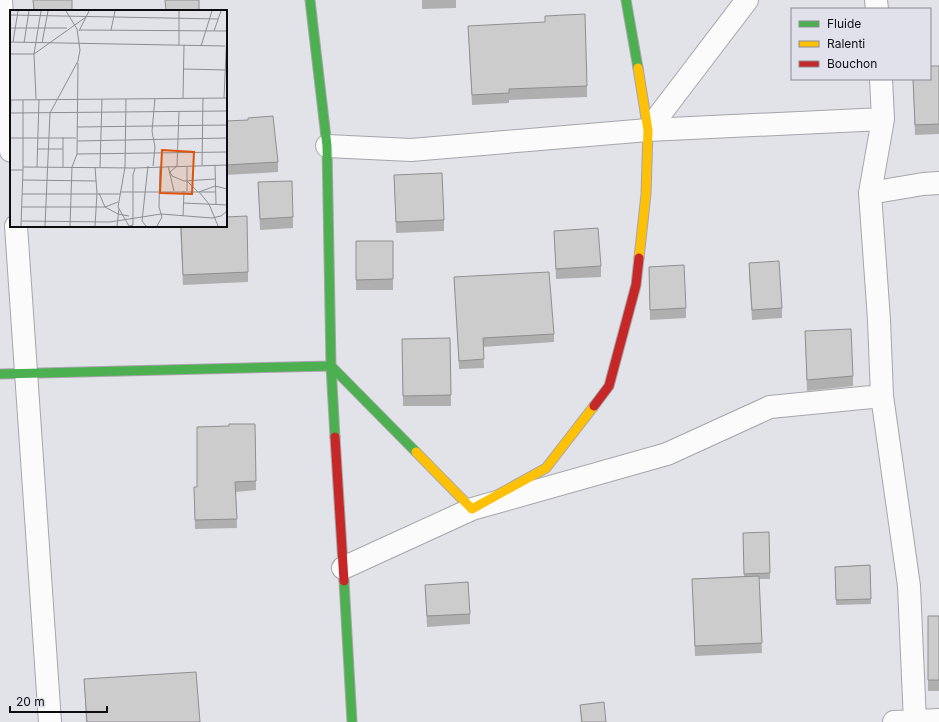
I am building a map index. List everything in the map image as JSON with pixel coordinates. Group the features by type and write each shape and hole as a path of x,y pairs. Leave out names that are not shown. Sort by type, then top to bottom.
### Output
{"street":[{"path":"1,0 10,136"},
{"path":"310,0 327,146 332,366 352,722"},
{"path":"343,568 472,509 546,468 609,386 636,285 646,194 648,130 626,0"},
{"path":"648,130 747,0"},
{"path":"881,80 883,118 870,193 879,320 882,396 909,586 915,721"},
{"path":"327,146 411,150 648,130 883,118"},
{"path":"870,193 923,184 939,183"},
{"path":"16,227 50,722"},
{"path":"0,374 332,366 472,509"},
{"path":"472,509 667,454 770,407 882,396"},
{"path":"894,722 939,720"}],"building":[{"path":"33,0 72,0 72,10 34,10"},
{"path":"165,0 199,0 199,10 166,10"},
{"path":"585,14 587,86 509,89 509,93 472,95 468,26 545,22 545,16"},
{"path":"931,66 939,66 939,124 915,125 913,80 931,80"},
{"path":"273,116 278,162 227,165 227,121 248,120 248,118"},
{"path":"442,173 444,220 396,222 394,175"},
{"path":"292,181 293,217 260,219 258,182"},
{"path":"247,216 248,272 183,275 181,227 227,227 227,217"},
{"path":"598,228 601,266 556,269 554,231"},
{"path":"356,241 393,241 393,279 356,280"},
{"path":"779,261 782,308 752,310 749,263"},
{"path":"684,265 686,308 650,310 649,267"},
{"path":"549,272 554,334 483,338 484,359 459,361 454,277"},
{"path":"851,329 853,376 807,380 805,331"},
{"path":"450,338 451,395 403,396 402,339"},
{"path":"229,424 255,424 256,481 235,482 237,519 195,520 194,487 197,487 197,427 229,426"},
{"path":"769,532 770,573 744,574 743,533"},
{"path":"870,565 871,599 836,600 835,567"},
{"path":"759,576 762,643 695,646 692,579"},
{"path":"468,582 470,614 427,616 425,585"},
{"path":"928,616 939,616 939,680 928,680"},
{"path":"196,672 200,722 87,722 84,679"},
{"path":"604,702 606,722 582,722 580,705"}],"traffic: fast":[{"path":"310,0 327,146 331,366 335,437"},
{"path":"626,0 638,68"},
{"path":"0,374 331,366 416,452"},
{"path":"344,581 352,722"}],"traffic: slow":[{"path":"638,68 648,130 646,194 639,258"},
{"path":"416,452 472,509 546,468 594,406"}],"traffic: jam":[{"path":"594,406 609,386 636,285 639,258"},
{"path":"335,437 344,581"}]}
